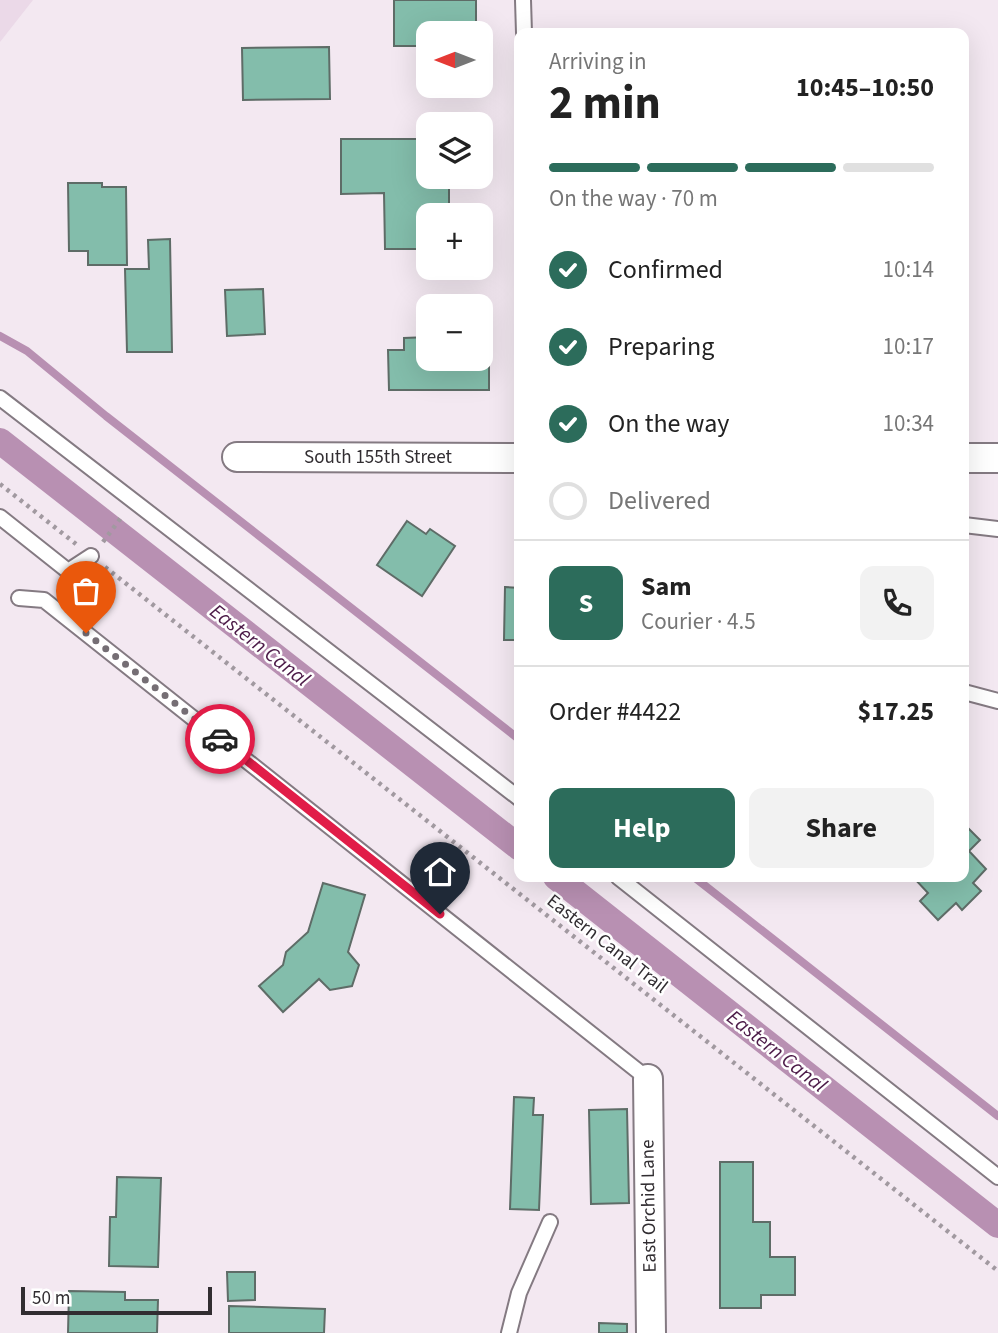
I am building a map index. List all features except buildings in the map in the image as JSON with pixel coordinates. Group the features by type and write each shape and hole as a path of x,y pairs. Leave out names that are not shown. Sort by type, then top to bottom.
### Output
{"street":[{"name":"South 155th Street","path":"237,457 514,457"},
{"path":"969,458 998,458"},
{"name":"East Orchid Lane","path":"648,1079 651,1333"}],"lane":[{"path":"523,0 524,28"},
{"path":"0,398 514,794"},
{"path":"0,517 68,571 92,556"},
{"path":"969,526 998,529"},
{"path":"19,598 44,600 648,1079"},
{"path":"969,693 998,701"},
{"path":"624,882 998,1177"},
{"path":"509,1333 519,1293 550,1222"}],"path":[{"name":"Eastern Canal Trail","path":"0,484 998,1271"},
{"path":"92,556 134,501"}],"shaded area":[{"path":"0,0 33,0 0,42"}],"waterway":[{"path":"0,336 27,351 514,735"},
{"name":"Eastern Canal","path":"0,441 514,843"},
{"name":"Eastern Canal","path":"562,882 998,1225"},
{"path":"700,882 998,1116"}],"way so far":[{"path":"86,633 220,739"}],"route":[{"path":"220,739 440,914"}]}
